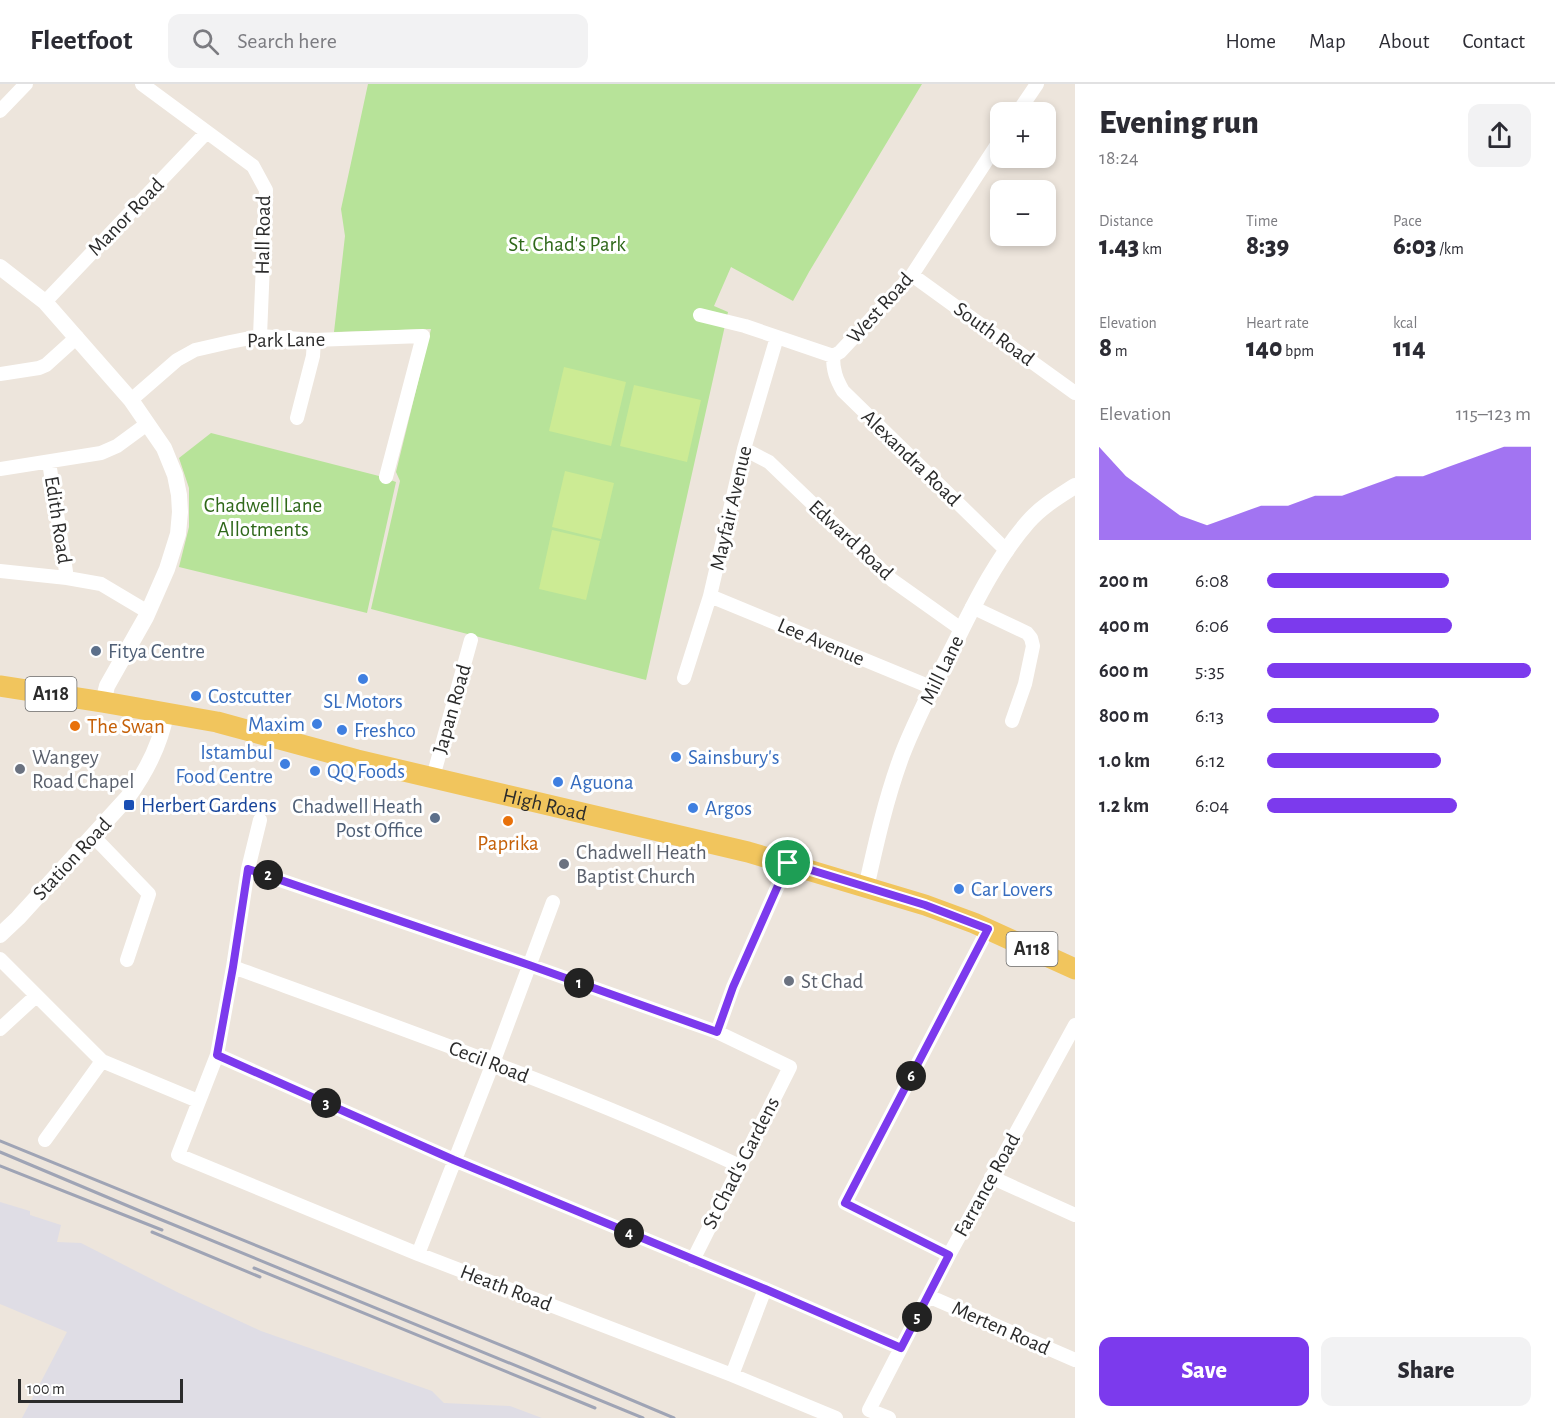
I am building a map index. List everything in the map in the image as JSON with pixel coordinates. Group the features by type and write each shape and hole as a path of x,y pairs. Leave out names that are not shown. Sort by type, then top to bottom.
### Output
{"main road":[{"name":"High Road","path":"0,686 227,725 357,760 748,852 925,905 988,929 1075,969"}],"street":[{"path":"0,111 26,84"},
{"name":"Hall Road","path":"142,84 253,166 266,190 260,336"},
{"path":"1025,102 1037,84"},
{"name":"Manor Road","path":"45,302 206,133"},
{"name":"West Road","path":"700,315 746,326 833,356 840,352 912,275 990,155"},
{"path":"0,267 45,302 77,337 130,400 164,448 175,475 180,512 178,534 167,569 148,612 107,686 103,702"},
{"name":"South Road","path":"912,275 1075,393"},
{"name":"Park Lane","path":"130,400 177,360 195,350 260,336 314,340 423,336 386,477"},
{"path":"0,374 46,365 77,337"},
{"name":"Mayfair Avenue","path":"684,678 710,596 744,449 777,337"},
{"path":"297,418 313,356 314,340"},
{"name":"Alexandra Road","path":"833,356 836,380 843,391 1007,551"},
{"path":"0,469 101,453 117,446 147,424"},
{"name":"Edward Road","path":"744,449 769,462 892,580 961,629"},
{"name":"Edith Road","path":"49,462 68,578"},
{"name":"Mill Lane","path":"866,888 902,754 961,629 1021,531 1038,512 1075,486"},
{"path":"0,571 101,584 148,612"},
{"name":"Lee Avenue","path":"710,596 933,688"},
{"path":"972,608 1027,633 1031,638 1033,646 1025,684 1012,721"},
{"name":"Japan Road","path":"433,777 471,640"},
{"name":"Station Road","path":"3,928 18,918 123,803 139,782 161,736 166,713"},
{"path":"0,958 102,1061 198,1101 217,1055 248,869 260,820"},
{"path":"93,836 148,894 128,960"},
{"path":"248,869 717,1032 733,987 788,863"},
{"path":"418,1254 553,902"},
{"path":"949,1255 845,1203 988,929"},
{"name":"Cecil Road","path":"233,967 493,1063 690,1143 740,1166"},
{"path":"0,1029 36,996"},
{"name":"Farrance Road","path":"889,1418 869,1410 949,1255 1075,1025"},
{"name":"St Chad's Gardens","path":"693,1260 790,1067 717,1032"},
{"path":"217,1055 454,1160 901,1348"},
{"path":"45,1140 102,1061"},
{"name":"Heath Road","path":"198,1101 178,1155 418,1254 732,1375 836,1418"},
{"path":"991,1178 1075,1215"},
{"path":"732,1375 765,1289"},
{"name":"Merten Road","path":"928,1296 1075,1360"}],"shaded area":[{"path":"0,1202 30,1211 30,1215 61,1225 57,1242 81,1243 179,1293 261,1331 432,1391 444,1403 510,1406 542,1418 22,1418 67,1332 0,1304"}],"green space":[{"name":"St. Chad's Park","path":"368,84 922,84 793,301 731,267 714,306 728,312 646,680 371,609 400,481 396,472 431,329 334,332 345,236 341,209"},
{"path":"564,367 626,382 611,446 549,431"},
{"path":"634,385 701,400 687,462 620,446"},
{"name":"Chadwell Lane Allotments","path":"211,433 396,482 367,613 179,567 189,527 189,488 179,458"},
{"path":"565,471 614,483 601,539 552,527"},
{"path":"552,530 600,541 586,600 539,589"}],"railway":[{"path":"0,1141 674,1418"},
{"path":"0,1152 643,1418"},
{"path":"0,1166 162,1230"},
{"path":"152,1232 260,1277"},
{"path":"254,1268 595,1408"}],"place":[{"name":"Fitya Centre","path":"96,651"},
{"name":"SL Motors","path":"363,679"},
{"name":"Costcutter","path":"196,696"},
{"name":"Maxim","path":"317,724"},
{"name":"The Swan","path":"75,726"},
{"name":"Freshco","path":"342,730"},
{"name":"Sainsbury's","path":"676,757"},
{"name":"Istambul Food Centre","path":"285,764"},
{"name":"Wangey Road Chapel","path":"20,769"},
{"name":"QQ Foods","path":"315,771"},
{"name":"Aguona","path":"558,782"},
{"name":"Herbert Gardens","path":"129,805"},
{"name":"Argos","path":"693,808"},
{"name":"Chadwell Heath Post Office","path":"435,818"},
{"name":"Paprika","path":"508,821"},
{"name":"Chadwell Heath Baptist Church","path":"564,864"},
{"name":"Car Lovers","path":"959,889"},
{"name":"St Chad","path":"789,981"}],"route":[{"path":"788,863 925,905 988,929 845,1203 949,1255 901,1348 454,1160 217,1055 248,869 717,1032 733,987 788,863"}]}
